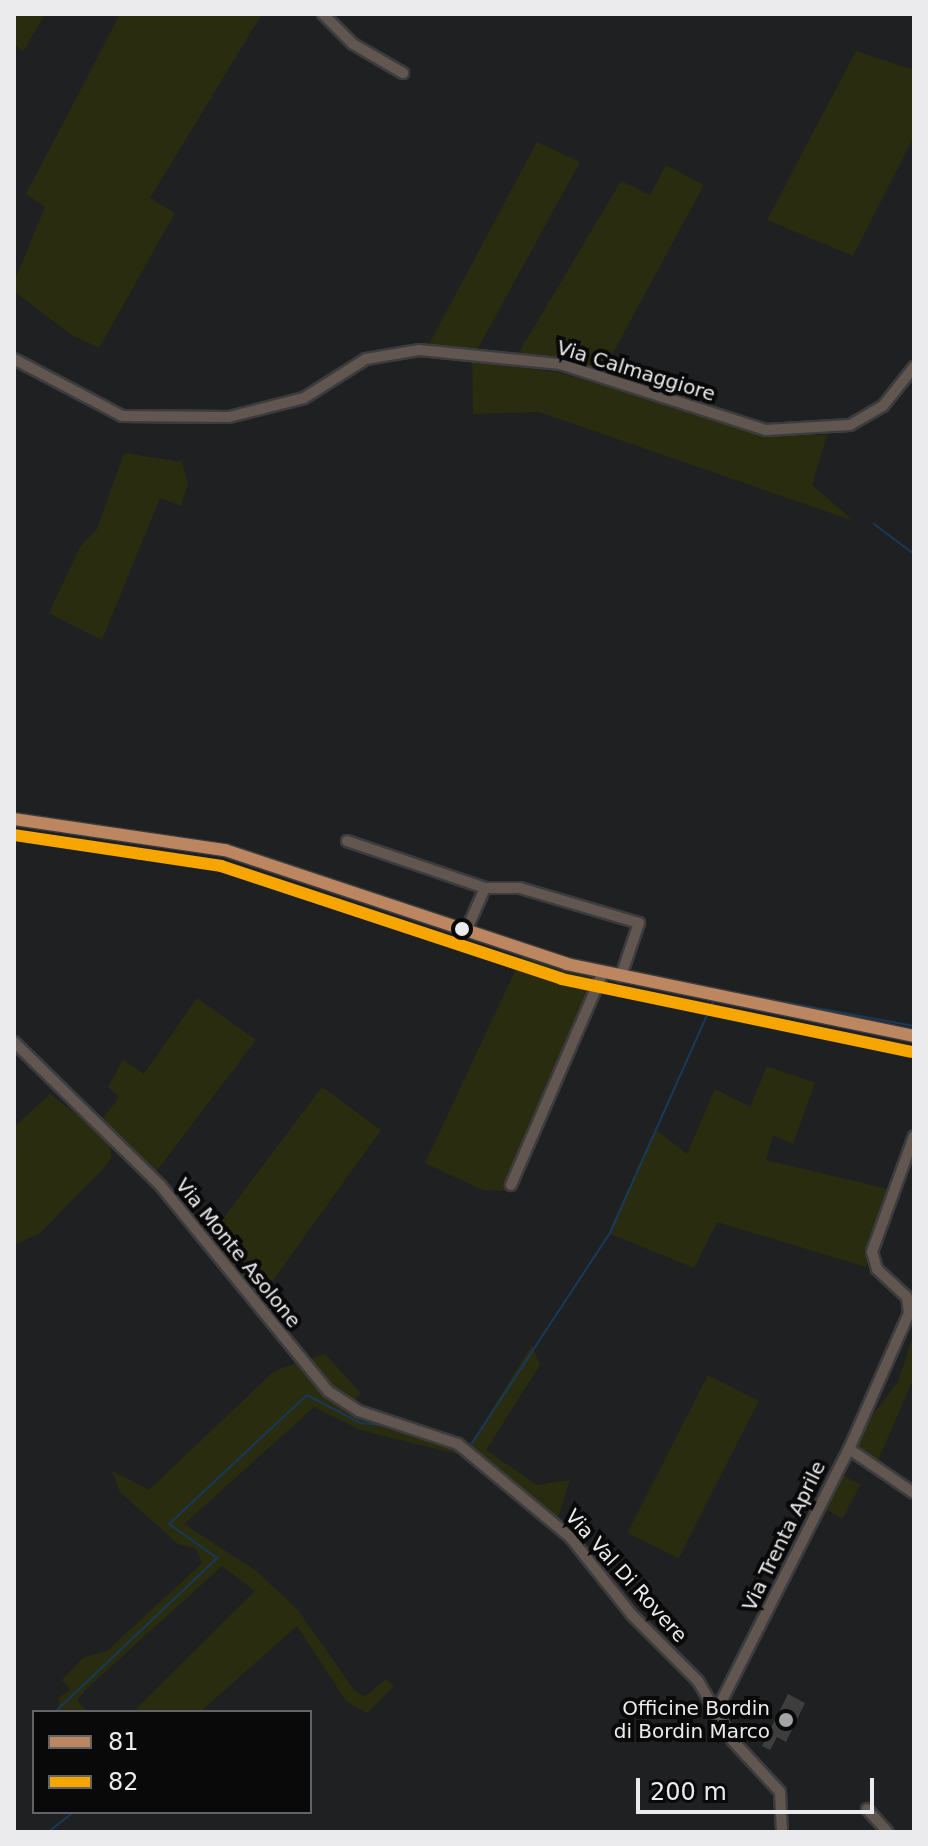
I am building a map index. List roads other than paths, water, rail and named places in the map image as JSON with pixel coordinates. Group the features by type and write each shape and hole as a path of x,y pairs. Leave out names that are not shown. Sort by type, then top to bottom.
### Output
{"street":[{"path":"323,14 353,44 403,73"},
{"name":"Via Calmaggiore","path":"14,359 122,416 229,417 304,398 366,359 419,350 560,364 766,430 850,425 883,406 914,367"},
{"path":"14,819 225,850 466,931 603,972 914,1036"},
{"path":"347,841 485,888 520,888 639,923 621,976"},
{"path":"466,931 485,888"},
{"path":"511,1185 603,972"},
{"name":"Via Monte Asolone","path":"14,1042 160,1185 328,1391 359,1411 458,1444"},
{"path":"849,1449 909,1313 907,1297 877,1269 872,1252 914,1136"},
{"name":"Via Val Di Rovere","path":"458,1444 570,1537 717,1710 733,1741 780,1792 782,1832"},
{"name":"Via Trenta Aprile","path":"717,1710 849,1449 914,1493"},
{"path":"867,1809 888,1832"}],"waterway":[{"path":"874,524 914,554"},
{"path":"718,990 914,1026"},
{"path":"470,1446 610,1233 714,999"},
{"path":"57,1710 217,1558 169,1524 307,1395 360,1423 385,1425"},
{"path":"452,1447 462,1455"},
{"path":"48,1832 71,1814"}],"place":[{"name":"Officine Bordin di Bordin Marco","path":"786,1720"}]}
